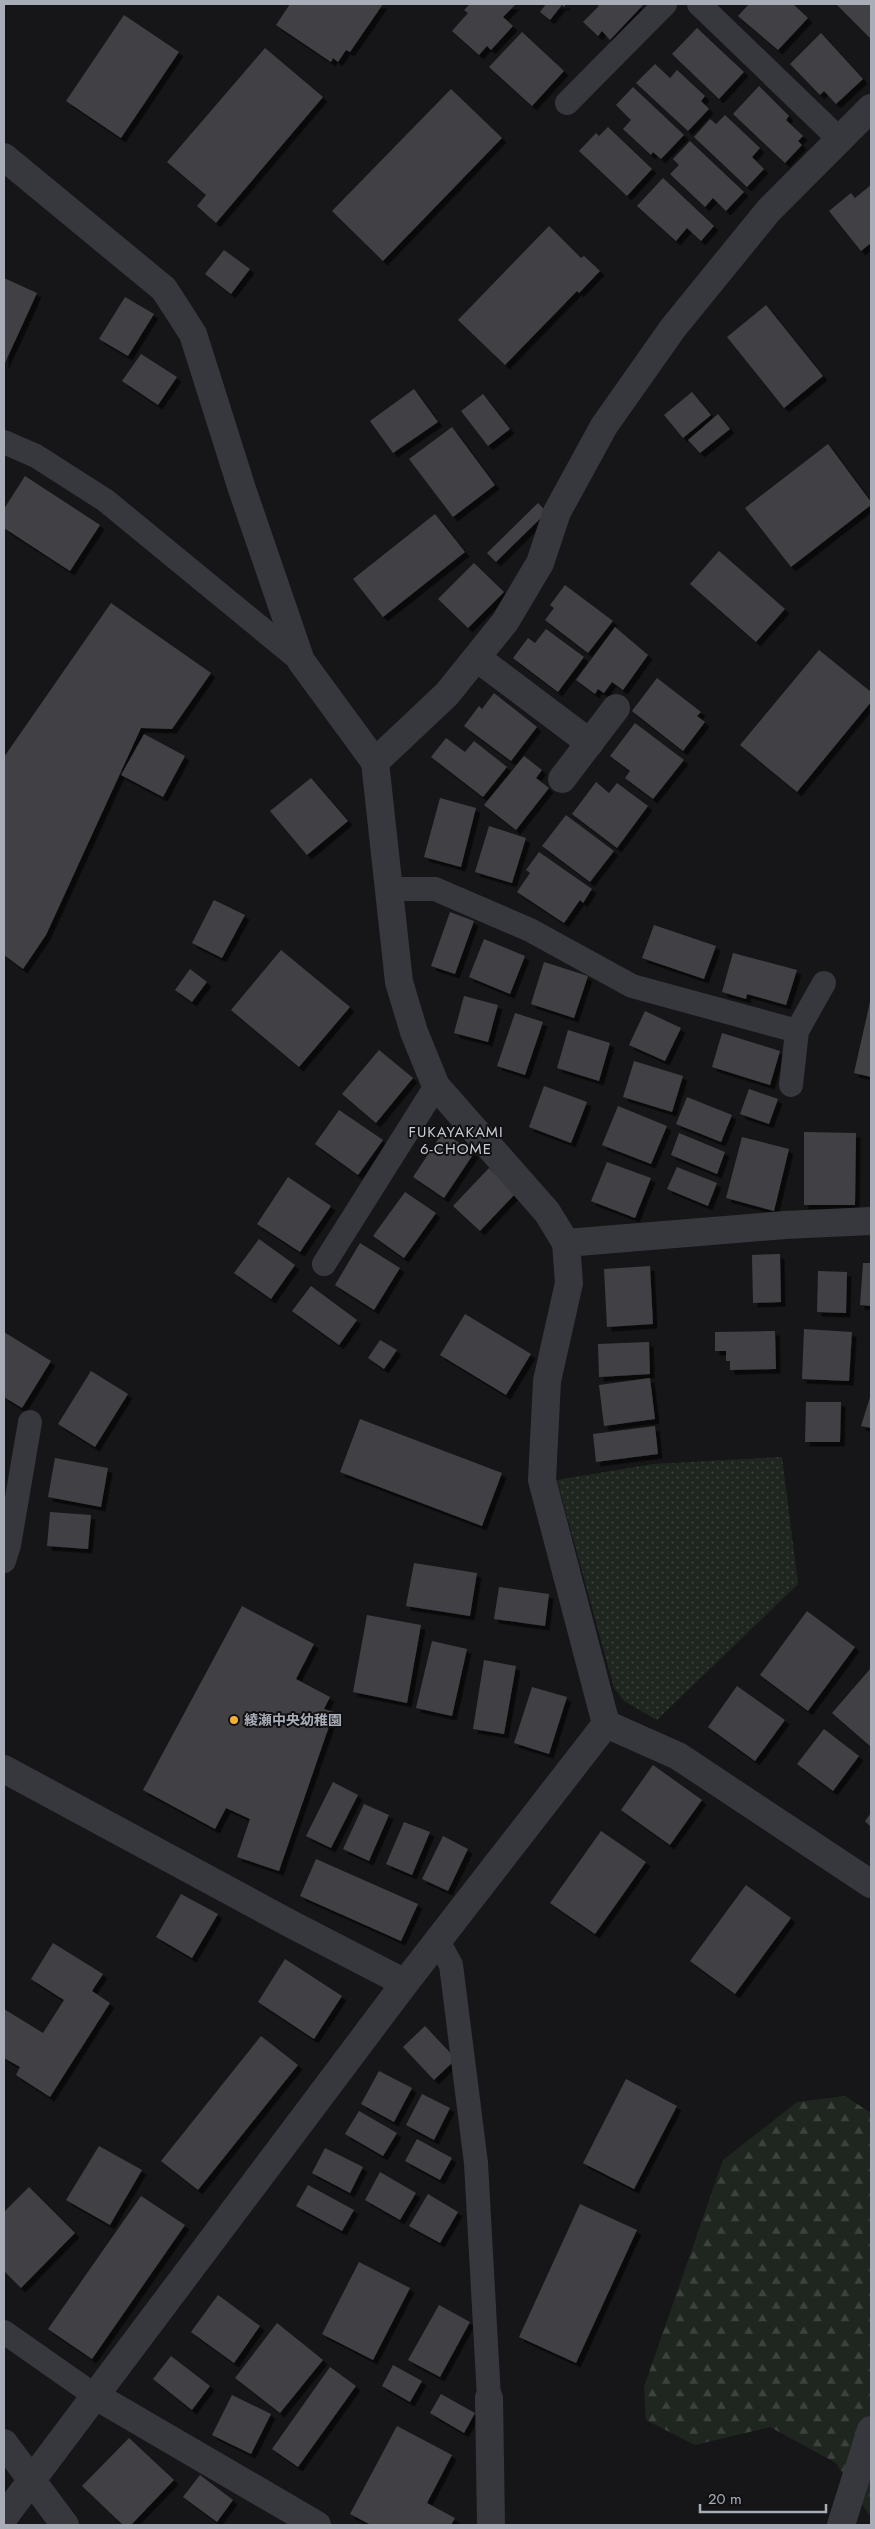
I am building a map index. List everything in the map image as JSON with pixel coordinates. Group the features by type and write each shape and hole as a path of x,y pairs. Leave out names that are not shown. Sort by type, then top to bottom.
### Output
{"street":[{"path":"375,762 447,694 505,622 540,563 557,512 604,426 673,328 769,210 871,108"},
{"path":"4,157 164,289 193,334 242,489 301,661 375,762 399,982 414,1032 436,1086 547,1212 566,1243 569,1283 547,1381 542,1480 606,1724"},
{"path":"477,658 590,743"},
{"path":"562,779 616,708"},
{"path":"566,1243 785,1225 871,1222"},
{"path":"606,1724 678,1756 871,1884"},
{"path":"4,2517 405,1983 606,1724"},
{"path":"4,1769 288,1924 405,1983"},
{"path":"94,2395 318,2525"},
{"path":"489,2398 491,2525"},
{"path":"841,2525 871,2430"},
{"path":"4,2443 65,2525"}],"lane":[{"path":"567,103 665,4"},
{"path":"699,4 840,139"},
{"path":"4,442 36,456 105,500 301,661"},
{"path":"388,889 435,889 530,930 632,986 797,1031"},
{"path":"791,1085 797,1031 824,983"},
{"path":"324,1264 436,1086"},
{"path":"4,1561 10,1545 12,1485 30,1422"},
{"path":"438,1941 451,1965 476,2163 489,2398"},
{"path":"4,2332 94,2395"}],"green space":[{"path":"782,1457 798,1584 657,1720 624,1701 614,1688 557,1480 653,1464"},
{"path":"845,2096 871,2113 871,2518 836,2463 770,2427 695,2445 646,2420 644,2387 723,2160 797,2102"}],"building":[{"path":"290,4 383,4 350,52 346,50 338,62 333,58 331,62 276,25"},
{"path":"470,4 515,5 503,17 513,26 491,50 487,46 479,55 452,31 468,13 464,10"},
{"path":"546,4 566,4 564,7 562,5 550,20 540,12"},
{"path":"596,4 644,4 610,40 602,31 598,36 583,22 599,6"},
{"path":"749,4 793,4 808,18 778,50 738,16"},
{"path":"836,4 871,4 871,39"},
{"path":"124,15 179,52 121,138 66,101"},
{"path":"697,28 744,72 719,99 672,54"},
{"path":"522,32 564,71 532,106 489,67"},
{"path":"821,33 863,79 836,104 824,91 820,95 790,64"},
{"path":"265,48 323,97 216,223 197,206 206,195 167,162"},
{"path":"655,64 670,78 677,70 705,96 701,101 709,109 688,131 636,83"},
{"path":"759,86 789,116 786,120 803,136 798,141 802,145 785,163 733,114"},
{"path":"633,87 684,135 661,159 653,152 651,155 623,129 631,120 616,105"},
{"path":"451,89 502,138 383,261 332,211"},
{"path":"725,115 760,148 752,157 764,169 747,187 694,137 710,119 716,124"},
{"path":"608,127 652,169 627,196 579,151 596,133 599,136"},
{"path":"690,141 744,192 726,211 713,198 705,207 670,174 679,165 673,159"},
{"path":"663,178 714,226 701,241 687,228 676,241 637,206"},
{"path":"871,185 871,243 861,251 829,211 851,193 855,198"},
{"path":"549,226 581,258 584,256 600,271 579,293 577,291 505,365 458,320"},
{"path":"224,250 250,269 231,294 205,274"},
{"path":"4,278 37,293 4,365"},
{"path":"125,297 154,314 128,356 99,339"},
{"path":"766,305 823,376 784,408 727,337"},
{"path":"141,354 177,377 158,405 122,381"},
{"path":"414,389 438,422 393,453 370,421"},
{"path":"692,392 711,415 683,438 664,415"},
{"path":"483,394 510,429 488,446 461,411"},
{"path":"718,414 730,429 700,453 688,440"},
{"path":"452,427 495,485 453,517 409,459"},
{"path":"828,444 871,502 871,505 791,567 745,508"},
{"path":"25,476 100,525 70,571 4,528 4,509"},
{"path":"538,503 547,512 496,562 487,553"},
{"path":"435,514 465,552 383,617 353,579"},
{"path":"719,551 785,609 756,642 690,584"},
{"path":"474,563 504,592 468,628 438,599"},
{"path":"565,585 613,621 588,653 545,620 554,608 550,605"},
{"path":"111,603 211,673 172,729 141,728 46,935 23,969 4,955 4,757"},
{"path":"615,627 648,655 623,690 612,682 604,693 598,689 595,694 576,680"},
{"path":"546,629 584,657 558,692 513,658 528,638 535,643"},
{"path":"819,650 871,692 871,702 797,792 740,745"},
{"path":"657,678 701,712 697,716 705,722 683,751 632,711"},
{"path":"494,693 537,727 511,761 464,726 479,706 482,709"},
{"path":"635,723 684,760 653,799 625,778 630,771 610,756"},
{"path":"144,734 185,756 163,797 121,775"},
{"path":"446,738 465,752 474,741 507,767 483,797 431,757"},
{"path":"524,756 542,770 536,778 549,788 516,830 484,805"},
{"path":"311,778 348,821 307,855 270,811"},
{"path":"596,782 609,793 617,783 648,806 617,848 572,814"},
{"path":"440,798 476,808 461,867 424,857"},
{"path":"566,815 614,851 590,882 542,846"},
{"path":"489,826 526,838 512,883 475,872"},
{"path":"539,852 592,889 583,903 580,900 564,923 517,892 530,873 526,870"},
{"path":"214,900 245,915 222,958 192,943"},
{"path":"450,912 474,921 455,974 431,966"},
{"path":"654,925 716,946 704,979 642,958"},
{"path":"484,939 525,956 510,994 469,977"},
{"path":"281,950 350,1007 299,1067 231,1010"},
{"path":"733,953 797,970 786,1005 747,994 746,999 722,992"},
{"path":"544,962 588,976 574,1018 531,1004"},
{"path":"190,969 207,982 192,1002 175,990"},
{"path":"464,996 498,1005 488,1042 454,1033"},
{"path":"871,1002 871,1077 854,1073"},
{"path":"645,1011 681,1028 665,1061 629,1045"},
{"path":"515,1013 543,1022 525,1075 497,1066"},
{"path":"568,1030 610,1043 599,1081 557,1068"},
{"path":"722,1033 780,1051 770,1085 712,1067"},
{"path":"379,1050 413,1078 376,1123 342,1094"},
{"path":"634,1061 683,1076 672,1112 623,1097"},
{"path":"544,1086 587,1102 571,1143 529,1127"},
{"path":"749,1089 778,1099 769,1124 740,1114"},
{"path":"687,1097 732,1115 721,1142 676,1124"},
{"path":"618,1106 667,1126 651,1164 602,1145"},
{"path":"339,1110 383,1140 358,1175 315,1144"},
{"path":"443,1132 474,1153 444,1198 413,1177"},
{"path":"804,1132 856,1133 855,1205 804,1205"},
{"path":"679,1133 725,1152 717,1174 671,1155"},
{"path":"742,1137 789,1149 774,1211 726,1198"},
{"path":"607,1162 651,1178 635,1218 591,1201"},
{"path":"677,1167 717,1183 708,1206 667,1189"},
{"path":"489,1168 515,1194 480,1231 453,1206"},
{"path":"288,1177 331,1206 300,1252 257,1224"},
{"path":"405,1192 436,1213 404,1258 373,1236"},
{"path":"259,1239 295,1265 271,1299 234,1273"},
{"path":"360,1243 400,1268 374,1310 335,1285"},
{"path":"780,1254 781,1302 753,1303 752,1255"},
{"path":"863,1263 871,1263 871,1306 860,1305"},
{"path":"650,1266 653,1324 607,1327 604,1269"},
{"path":"818,1271 847,1272 846,1313 817,1312"},
{"path":"311,1286 357,1320 339,1345 292,1311"},
{"path":"465,1314 531,1354 506,1395 440,1355"},
{"path":"804,1329 852,1332 849,1381 802,1379"},
{"path":"775,1331 776,1369 730,1370 730,1361 726,1361 726,1351 715,1351 715,1332"},
{"path":"4,1332 51,1361 22,1408 4,1397"},
{"path":"380,1340 397,1350 384,1369 368,1358"},
{"path":"649,1342 650,1374 599,1377 598,1344"},
{"path":"91,1371 128,1394 95,1447 58,1424"},
{"path":"650,1378 655,1419 604,1426 599,1385"},
{"path":"871,1394 871,1428 861,1426"},
{"path":"806,1402 841,1402 840,1442 805,1442"},
{"path":"360,1419 502,1473 482,1526 340,1472"},
{"path":"655,1426 658,1454 596,1462 593,1434"},
{"path":"55,1458 108,1468 101,1507 48,1497"},
{"path":"50,1512 91,1515 88,1549 47,1546"},
{"path":"414,1563 477,1573 470,1616 406,1606"},
{"path":"499,1587 549,1594 545,1626 494,1619"},
{"path":"242,1606 314,1644 296,1679 330,1697 324,1709 334,1712 279,1871 237,1857 250,1819 226,1808 215,1829 143,1790"},
{"path":"807,1611 855,1647 808,1711 760,1675"},
{"path":"367,1615 421,1625 407,1703 353,1692"},
{"path":"432,1641 467,1649 452,1716 416,1708"},
{"path":"484,1660 516,1666 504,1734 473,1729"},
{"path":"871,1668 871,1744 870,1746 832,1713"},
{"path":"737,1686 785,1720 755,1761 708,1727"},
{"path":"532,1687 567,1697 549,1754 514,1743"},
{"path":"824,1729 859,1756 833,1791 797,1764"},
{"path":"653,1765 702,1800 670,1845 621,1810"},
{"path":"333,1782 358,1795 331,1848 306,1836"},
{"path":"364,1804 389,1815 369,1861 343,1849"},
{"path":"871,1813 871,1827 865,1821"},
{"path":"404,1822 430,1832 412,1875 386,1864"},
{"path":"601,1831 646,1862 595,1934 550,1903"},
{"path":"443,1836 468,1849 448,1891 422,1879"},
{"path":"316,1859 418,1904 401,1941 300,1896"},
{"path":"746,1885 791,1918 735,1994 690,1961"},
{"path":"181,1894 218,1914 192,1958 156,1937"},
{"path":"53,1943 103,1974 92,1991 110,2003 50,2097 16,2075 20,2067 4,2058 4,2009 43,2033 64,2000 31,1979"},
{"path":"285,1959 342,1996 314,2039 258,2002"},
{"path":"425,2026 456,2059 434,2080 403,2047"},
{"path":"261,2036 298,2065 198,2190 161,2161"},
{"path":"379,2071 412,2088 394,2122 361,2104"},
{"path":"626,2079 677,2106 634,2189 583,2163"},
{"path":"422,2094 450,2108 434,2140 406,2125"},
{"path":"359,2111 397,2133 383,2156 345,2134"},
{"path":"417,2139 452,2158 440,2180 405,2161"},
{"path":"99,2146 142,2170 110,2225 66,2200"},
{"path":"325,2148 363,2167 350,2193 312,2173"},
{"path":"380,2172 416,2193 400,2220 365,2200"},
{"path":"308,2185 354,2210 342,2231 296,2206"},
{"path":"29,2187 75,2233 21,2288 4,2271 4,2212"},
{"path":"428,2194 458,2212 440,2243 409,2226"},
{"path":"141,2196 185,2225 92,2359 48,2329"},
{"path":"580,2204 637,2230 576,2363 519,2337"},
{"path":"359,2262 410,2288 373,2360 322,2334"},
{"path":"218,2295 260,2326 234,2363 191,2332"},
{"path":"439,2305 470,2322 440,2377 408,2360"},
{"path":"277,2323 323,2360 280,2413 235,2378"},
{"path":"171,2356 210,2386 192,2410 153,2379"},
{"path":"393,2365 422,2381 410,2402 382,2386"},
{"path":"330,2367 356,2386 298,2467 272,2449"},
{"path":"441,2394 475,2413 464,2433 430,2413"},
{"path":"232,2395 271,2414 251,2454 212,2435"},
{"path":"397,2426 452,2455 427,2503 455,2518 451,2525 371,2525 350,2514"},
{"path":"129,2438 174,2480 131,2525 123,2525 82,2486"},
{"path":"200,2475 233,2500 217,2522 183,2497"}],"place":[{"name":"綾瀬中央幼稚園","path":"234,1720"}],"district":[{"name":"FUKAYAKAMI 6-CHOME","path":"456,1140"}]}
